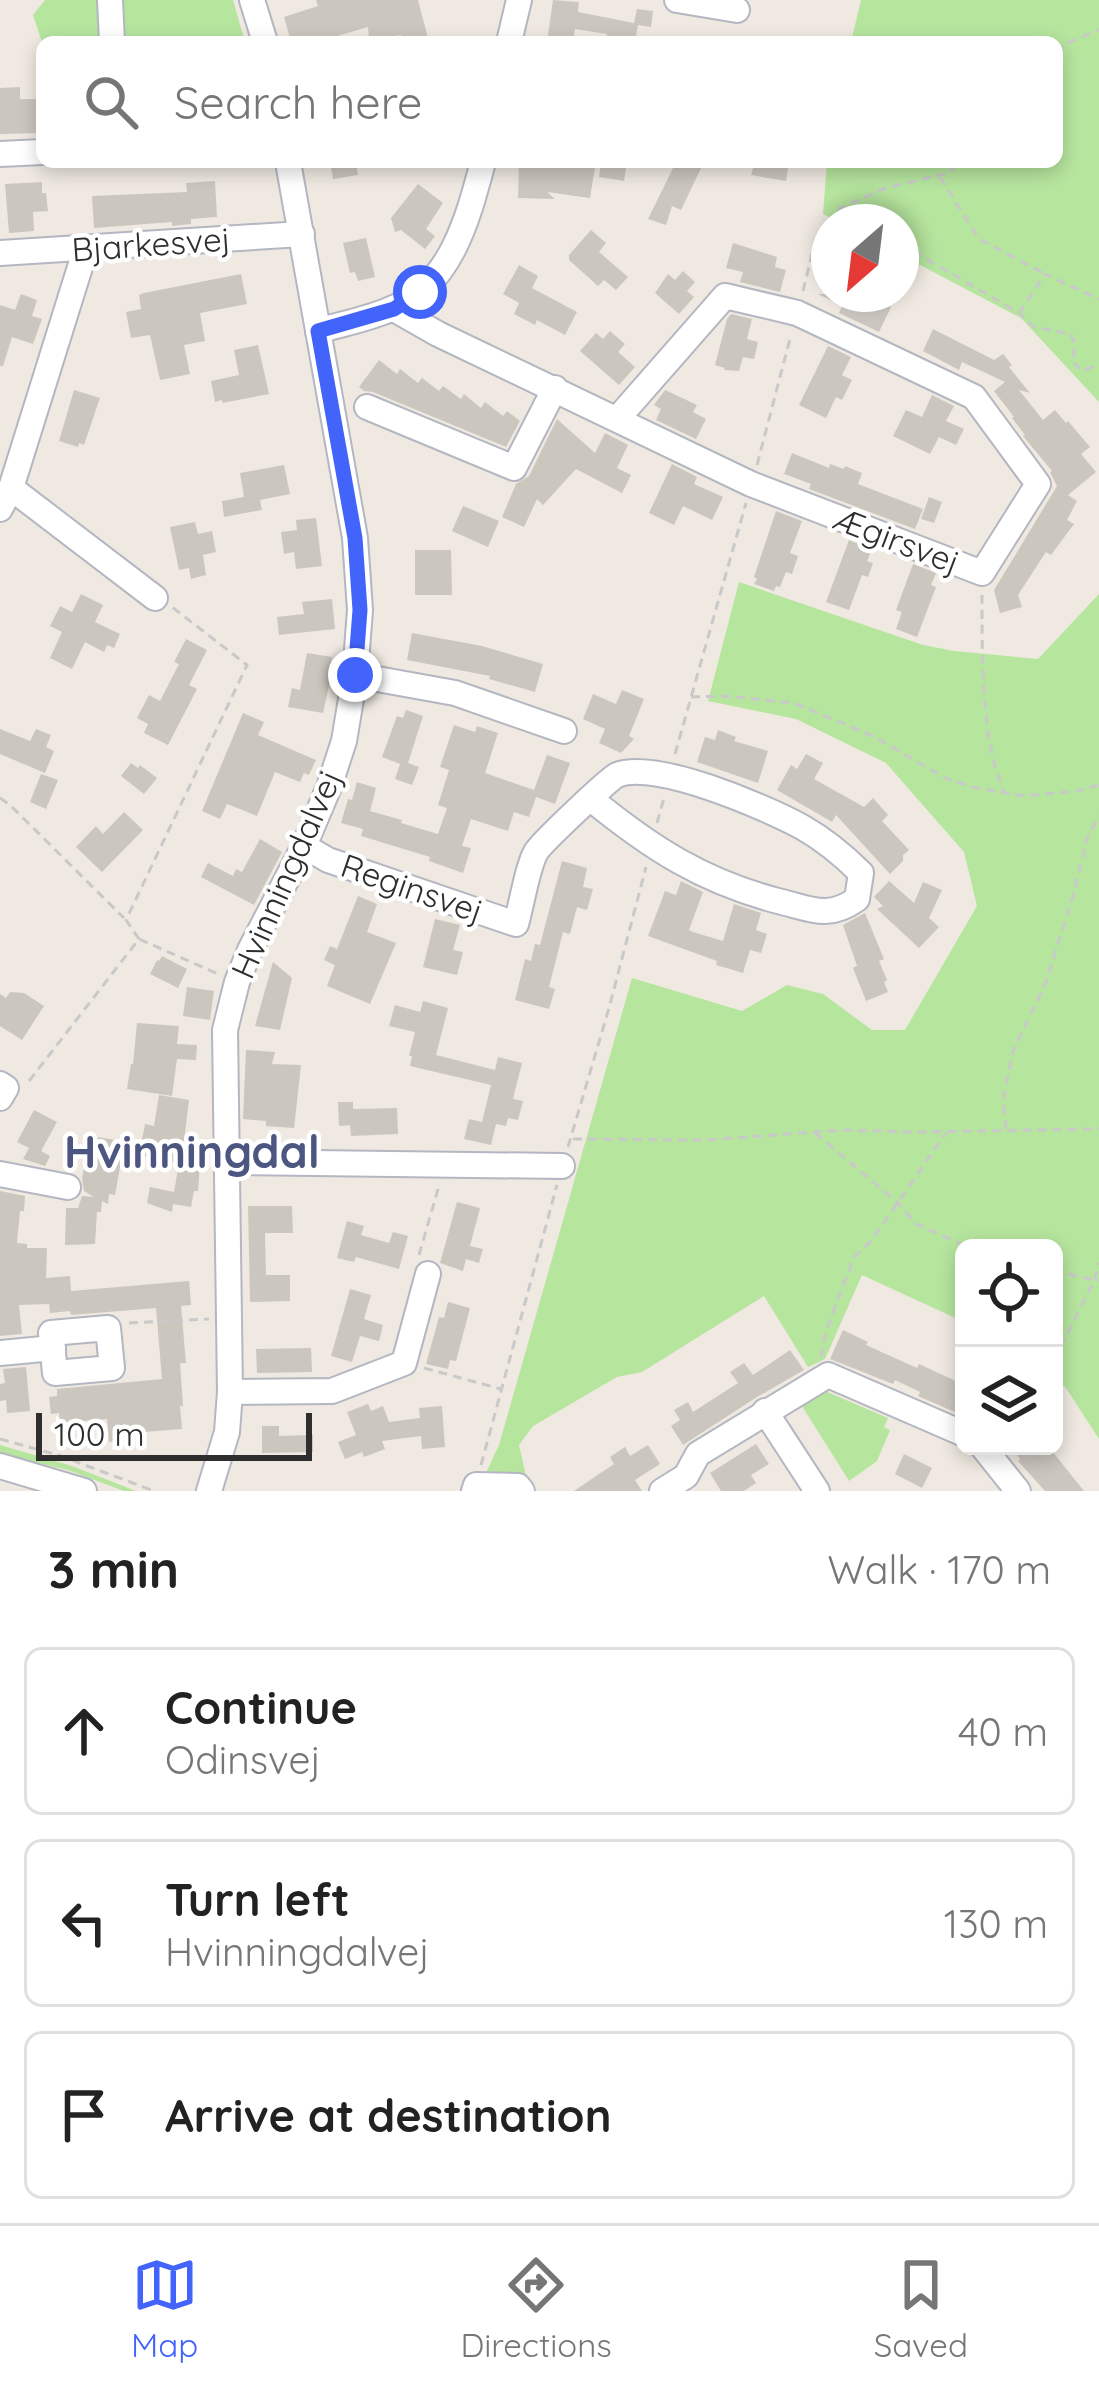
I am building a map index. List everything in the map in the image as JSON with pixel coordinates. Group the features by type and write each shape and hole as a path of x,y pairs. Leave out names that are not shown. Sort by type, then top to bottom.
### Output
{"street":[{"path":"110,0 112,36"},
{"path":"253,0 263,36"},
{"path":"510,36 519,0"},
{"path":"677,0 737,10"},
{"path":"0,154 36,152"},
{"name":"Hvinningdalvej","path":"209,1491 227,1432 230,1392 225,1030 236,982 304,846 339,756 355,675 360,610 355,538 289,168"},
{"path":"318,331 394,309 420,292 440,272 461,235 481,168"},
{"name":"Bjarkesvej","path":"0,253 302,234"},
{"path":"86,248 5,498 154,598"},
{"name":"Ægirsvej","path":"394,309 752,484 982,573 1038,484 974,397 797,313 725,296 617,418"},
{"path":"367,407 514,468 555,388"},
{"path":"355,675 455,693 564,731"},
{"name":"Reginsvej","path":"304,846 328,860 516,924 536,852 591,799 616,776 641,771 695,783 758,806 822,840 861,873 857,899 839,911 813,910 742,892 652,847 591,799"},
{"path":"226,1162 562,1166"},
{"path":"0,1174 68,1187"},
{"path":"230,1392 332,1391 404,1363 428,1274"},
{"path":"108,1328 112,1368 55,1373 53,1348 51,1334 108,1328"},
{"path":"0,1353 53,1348"},
{"path":"662,1491 686,1476 698,1454 828,1375 955,1431"},
{"path":"765,1411 817,1491"},
{"path":"989,1455 1018,1491"},
{"path":"0,1466 84,1491"},
{"path":"475,1488 518,1486 521,1491"}],"path":[{"path":"1063,46 1099,30"},
{"path":"849,204 953,168"},
{"path":"940,176 979,238 1099,299"},
{"path":"919,255 1019,313 1034,327 1071,334 1076,344 1073,362 1082,371 1099,364"},
{"path":"475,1488 811,260"},
{"path":"1019,313 1045,274"},
{"path":"982,573 982,664 995,772 1005,794"},
{"path":"126,920 247,665 154,598"},
{"path":"691,698 727,696 794,703 873,736 945,778 1005,794 1046,795 1099,785"},
{"path":"0,799 140,939 236,982"},
{"path":"1006,1131 1003,1101 1013,1051 1045,985 1088,836 1099,816"},
{"path":"2,1090 21,1092 140,939"},
{"path":"570,1139 1099,1130"},
{"path":"814,1132 897,1202 916,1224 955,1241"},
{"path":"828,1375 819,1365 826,1331 854,1257 872,1240 947,1132"},
{"path":"428,1274 416,1269 445,1164"},
{"path":"1061,1347 1097,1280 1099,1263"},
{"path":"1063,1273 1097,1280"},
{"path":"108,1328 229,1318"},
{"path":"404,1363 501,1389"},
{"path":"0,1439 74,1460 154,1491"}],"green space":[{"path":"45,0 101,0 104,36 40,36 33,15"},
{"path":"116,0 233,0 243,36 122,36"},
{"path":"861,0 1099,0 1099,402 1021,318 919,264 919,204 824,204 827,168 1063,168 1063,36 852,36"},
{"path":"739,582 923,645 1038,659 1099,594 1099,1439 1063,1386 1063,1239 955,1239 955,1318 862,1275 825,1359 808,1367 764,1296 642,1372 617,1377 533,1426 519,1445 526,1476 486,1473 499,1445 632,978 742,1011 787,985 823,994 872,1030 905,1030 977,906 964,852 886,763 796,719 708,701"},
{"path":"825,1391 888,1418 884,1427 890,1430 877,1461 849,1481 802,1406"},
{"path":"0,1445 72,1466 136,1491 0,1454"}],"building":[{"path":"316,0 418,0 427,36 369,36 368,27 337,36 289,36 284,17 318,6"},
{"path":"553,0 579,2 578,12 634,23 637,9 653,11 651,27 638,25 636,36 575,29 574,36 548,36"},
{"path":"20,87 20,99 36,99 36,133 0,134 0,88"},
{"path":"331,168 357,168 358,175 333,179"},
{"path":"519,168 595,168 590,198 547,192 555,199 518,198"},
{"path":"600,168 626,168 624,181 599,177"},
{"path":"673,168 701,168 681,210 672,206 666,225 648,219"},
{"path":"753,168 788,168 786,181 751,175"},
{"path":"215,181 217,217 172,226 172,222 94,228 92,196 187,192 186,183"},
{"path":"42,182 48,211 33,212 34,231 9,233 5,184"},
{"path":"418,184 443,203 426,229 435,236 425,249 401,230 395,232 391,218"},
{"path":"591,230 606,243 599,252 628,277 616,290 604,280 598,286 569,260"},
{"path":"366,238 375,277 358,281 355,272 350,273 343,243"},
{"path":"733,243 777,257 775,267 786,270 780,292 740,282 743,272 726,268"},
{"path":"519,265 538,276 532,288 577,312 565,335 514,314 519,303 503,294"},
{"path":"683,271 695,282 687,291 694,297 679,314 655,293 668,274 675,280"},
{"path":"241,274 247,304 200,313 205,341 184,345 190,374 160,380 150,335 131,338 126,312 141,309 139,295 144,293"},
{"path":"21,294 37,300 32,316 42,319 33,344 12,337 0,366 0,305 15,310"},
{"path":"839,312 889,312 879,332"},
{"path":"731,314 752,319 747,339 758,342 754,359 743,357 739,371 715,365"},
{"path":"933,329 994,360 1003,354 1030,393 1019,390 1043,420 1055,410 1090,447 1081,454 1096,472 1068,495 1077,501 1067,520 1074,524 1051,555 1046,552 1018,595 1022,607 1000,613 994,590 1057,486 1052,471 994,391 1005,382 962,362 959,370 923,351"},
{"path":"610,331 625,344 618,352 635,367 619,385 580,351 596,333 603,339"},
{"path":"258,345 269,394 215,402 211,381 239,375 234,350"},
{"path":"828,346 851,357 842,375 852,380 842,400 836,397 826,418 799,405"},
{"path":"379,360 418,383 422,378 439,391 443,386 461,399 464,394 481,408 485,402 503,416 507,411 520,421 506,447 364,391 359,387"},
{"path":"74,390 100,398 84,445 78,447 59,441"},
{"path":"665,390 697,405 693,412 706,419 696,439 656,420 661,409 654,405"},
{"path":"932,395 954,406 946,421 964,429 956,445 939,437 930,454 893,436 906,410 922,417"},
{"path":"557,419 595,453 605,433 628,445 617,468 631,475 622,493 576,469 543,505 537,499 524,527 502,517 516,484 529,476"},
{"path":"792,453 829,468 830,464 845,466 862,473 858,484 923,509 915,529 809,489 811,484 784,474"},
{"path":"672,464 697,477 694,484 723,497 712,520 683,506 674,525 649,513"},
{"path":"284,465 290,494 260,500 262,510 224,517 222,501 244,497 240,473"},
{"path":"929,497 942,502 934,523 921,519"},
{"path":"463,506 499,521 488,547 452,531"},
{"path":"776,511 802,521 790,553 798,556 792,574 786,572 774,591 754,584 754,577"},
{"path":"316,518 322,566 296,569 294,552 284,554 281,532 297,530 296,520"},
{"path":"195,522 198,534 212,531 216,552 203,555 206,575 191,579 189,568 179,570 170,527"},
{"path":"849,540 872,549 867,561 873,563 868,577 862,575 849,610 826,602"},
{"path":"415,550 451,550 452,595 415,595"},
{"path":"913,564 936,573 931,585 936,587 917,637 896,629 902,612 896,610"},
{"path":"81,594 103,605 95,622 120,634 114,648 107,645 104,652 85,642 72,669 50,658 62,632 50,626 60,606 72,612"},
{"path":"332,599 335,629 279,635 277,617 304,614 302,602"},
{"path":"412,633 543,664 535,692 490,676 407,660"},
{"path":"186,639 207,650 189,685 197,689 168,745 144,733 148,724 137,718 149,695 160,701"},
{"path":"307,653 332,657 323,713 288,707 292,688 300,690"},
{"path":"622,690 644,699 629,736 634,739 621,753 599,743 605,729 583,719 593,694 616,704"},
{"path":"406,710 423,716 408,763 419,767 412,785 395,779 400,764 382,757 397,716 403,718"},
{"path":"243,713 264,722 258,735 316,760 300,782 275,772 257,816 227,804 220,819 202,811"},
{"path":"454,725 498,733 485,773 534,790 547,755 570,763 555,804 536,797 529,817 514,812 508,831 471,819 462,846 471,848 463,873 429,861 430,857 361,836 363,829 341,823 357,782 376,788 370,811 438,834 447,808 438,805 449,770 440,767"},
{"path":"0,729 30,741 36,729 51,735 46,747 54,751 45,773 0,754"},
{"path":"718,730 736,737 734,741 768,751 758,783 697,762 705,737 715,740"},
{"path":"806,754 823,763 814,779 864,807 873,798 888,815 882,821 909,850 890,874 836,815 832,822 777,790 791,765 797,769"},
{"path":"131,763 157,778 144,794 121,776"},
{"path":"41,774 58,780 46,809 30,802"},
{"path":"124,812 143,830 102,872 76,847 96,826 103,834"},
{"path":"260,839 282,852 254,905 201,877 208,863 233,876 236,869 242,872"},
{"path":"562,861 587,868 583,887 593,889 587,910 577,907 570,934 563,932 549,987 555,989 549,1009 515,1000 525,959 531,961 535,944 540,945"},
{"path":"681,881 703,892 689,930 693,932 723,941 734,904 761,913 756,930 767,934 761,953 750,950 743,973 648,936 665,891 676,895"},
{"path":"889,881 914,903 923,882 942,890 929,918 939,927 919,948 877,909 883,906 874,897"},
{"path":"358,896 377,904 367,932 396,943 370,1004 327,986 335,965 324,960 330,946 337,949"},
{"path":"865,913 884,959 879,961 888,992 866,1001 843,925"},
{"path":"435,919 460,925 453,950 463,952 457,975 423,967"},
{"path":"162,956 187,969 178,988 150,974"},
{"path":"273,962 292,978 280,1030 255,1026"},
{"path":"187,987 214,991 210,1020 183,1016"},
{"path":"10,992 24,993 44,1006 22,1040 0,1026 0,994 6,998"},
{"path":"423,1001 448,1008 436,1055 495,1070 498,1057 522,1063 513,1099 523,1101 518,1120 508,1118 506,1126 496,1124 491,1145 464,1139 469,1119 482,1122 491,1085 410,1066 415,1032 389,1026 395,1005 420,1012"},
{"path":"137,1023 179,1026 177,1044 197,1045 196,1060 177,1059 172,1096 127,1089"},
{"path":"246,1050 275,1052 272,1064 301,1065 294,1128 243,1119"},
{"path":"159,1095 189,1100 182,1158 200,1162 198,1191 194,1191 191,1207 173,1204 172,1212 147,1203 150,1187 174,1192 179,1163 139,1156 145,1124 154,1126"},
{"path":"338,1102 353,1102 353,1109 397,1108 398,1134 351,1136 350,1125 339,1126"},
{"path":"34,1110 57,1122 41,1151 50,1156 45,1166 23,1159 29,1148 17,1142"},
{"path":"90,1136 141,1144 138,1165 121,1162 115,1195 109,1194 108,1204 102,1201 101,1212 97,1212 95,1244 65,1245 66,1208 78,1208 82,1196 94,1197 84,1191 82,1178"},
{"path":"0,1191 25,1196 17,1243 47,1248 46,1278 70,1276 71,1291 189,1281 191,1305 181,1306 186,1363 180,1363 182,1429 132,1433 133,1440 109,1442 107,1419 60,1423 59,1413 51,1414 49,1397 57,1396 57,1389 162,1379 156,1308 71,1315 70,1311 50,1313 49,1304 19,1305 22,1334 0,1336"},
{"path":"457,1202 480,1208 470,1246 483,1249 479,1263 466,1259 463,1271 440,1263"},
{"path":"248,1206 292,1206 293,1233 265,1233 266,1275 290,1275 290,1301 250,1302"},
{"path":"347,1221 364,1226 361,1235 389,1243 393,1232 408,1236 399,1269 356,1257 354,1262 337,1258"},
{"path":"350,1289 371,1295 364,1319 383,1325 379,1341 360,1336 352,1362 331,1356"},
{"path":"448,1302 470,1308 456,1361 450,1360 448,1369 426,1364"},
{"path":"843,1330 868,1342 866,1345 955,1381 955,1412 895,1380 893,1384 830,1359"},
{"path":"311,1348 312,1372 257,1373 256,1349"},
{"path":"790,1350 804,1370 683,1445 671,1426 680,1420 674,1410 688,1402 693,1412 738,1383 730,1372 744,1363 753,1375"},
{"path":"26,1367 30,1411 7,1413 6,1400 0,1401 3,1369"},
{"path":"368,1404 371,1411 383,1406 389,1422 420,1418 419,1408 442,1406 445,1447 422,1449 421,1436 382,1441 385,1449 345,1459 338,1442 356,1435 347,1412"},
{"path":"262,1426 279,1426 279,1436 313,1435 313,1452 262,1453"},
{"path":"756,1444 769,1464 751,1475 756,1483 744,1491 721,1491 710,1473"},
{"path":"648,1445 660,1464 635,1480 642,1491 574,1491 614,1464 610,1457 625,1447 630,1456"},
{"path":"904,1454 932,1468 922,1488 895,1474"},
{"path":"1017,1455 1055,1455 1084,1491 1045,1491"}],"district":[{"name":"Hvinningdal","path":"192,1152"}],"route":[{"path":"355,675 360,610 355,538 318,331 394,309 420,292"}]}
